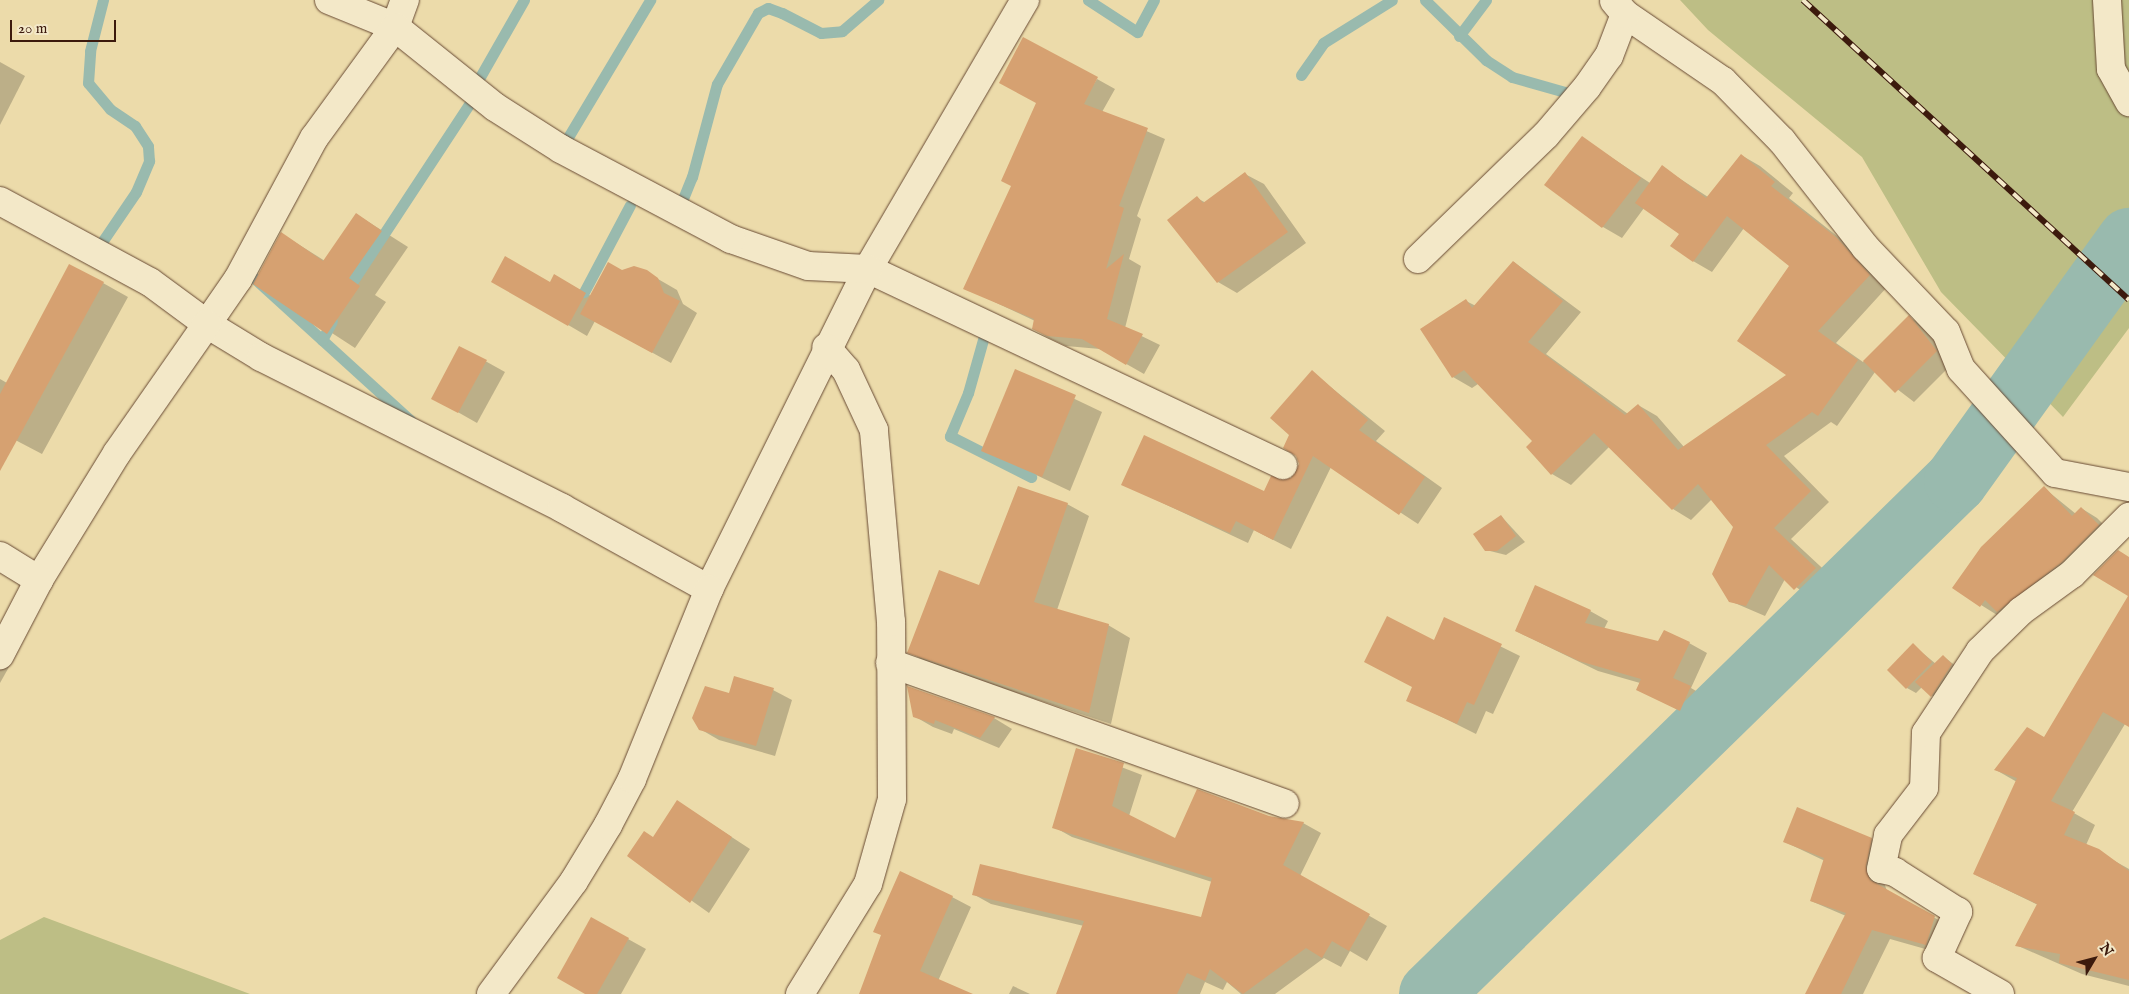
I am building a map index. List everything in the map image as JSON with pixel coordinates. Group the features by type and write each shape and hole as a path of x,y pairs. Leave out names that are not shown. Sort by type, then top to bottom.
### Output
{"street":[{"path":"329,0 395,26 496,107 561,149 731,239 808,266 868,269 1283,465"},
{"path":"0,655 39,580 118,453 207,324 260,240 314,138 395,26 404,0"},
{"path":"491,994 574,881 608,825 632,779 709,589 826,347 868,269 1025,0"},
{"path":"2108,0 2111,69 2129,102"},
{"path":"1418,259 1566,114 1609,56 1619,7 1723,82 1782,140 1865,247 1946,332 1961,369 2055,473 2129,487"},
{"path":"0,201 150,282 207,324 261,357 562,508 709,589"},
{"path":"803,993 851,917 885,836 892,799 888,567 874,430 846,370 826,347"},
{"path":"2000,994 1938,958 1958,912 1895,872 1881,869 1888,835 1924,788 1926,733 1980,650 2021,611 2072,574 2129,517"},
{"path":"0,556 39,580"},
{"path":"890,663 1285,804"}],"green space":[{"path":"1680,0 2129,0 2129,328 2063,417 1941,292 1862,157 1708,30"},
{"path":"44,917 250,994 0,994 0,940"}],"building":[{"path":"1023,37 1098,77 1084,104 1148,128 1119,206 1124,208 1106,269 1124,254 1107,319 1143,334 1126,365 1082,339 1047,336 1032,329 1034,319 963,289 1011,186 1001,181 1036,103 999,83"},
{"path":"1582,136 1641,178 1602,228 1544,185"},
{"path":"1741,154 1775,182 1771,186 1837,238 1870,275 1818,331 1858,360 1818,416 1812,412 1766,445 1811,491 1774,528 1816,568 1794,590 1769,565 1746,606 1729,602 1712,574 1733,527 1698,484 1672,510 1594,433 1551,475 1526,447 1532,441 1464,370 1452,378 1420,329 1466,299 1472,308 1513,261 1563,301 1528,342 1625,415 1638,404 1678,450 1786,375 1737,341 1789,266 1727,216 1693,262 1670,246 1679,234 1635,203 1662,165 1706,198"},
{"path":"1245,172 1288,232 1217,283 1167,220 1197,196 1203,203"},
{"path":"356,213 382,231 349,278 360,286 327,334 253,284 281,232 323,261"},
{"path":"505,256 550,282 554,274 586,293 568,326 491,282"},
{"path":"608,262 622,270 634,266 647,270 658,278 664,293 680,301 652,353 580,314"},
{"path":"69,264 104,282 0,471 0,394"},
{"path":"1909,315 1937,351 1895,393 1863,361"},
{"path":"459,346 487,360 458,413 431,399"},
{"path":"1015,369 1076,395 1042,477 981,451"},
{"path":"1312,370 1368,420 1359,430 1425,477 1399,515 1313,456 1273,540 1236,521 1230,533 1121,485 1144,435 1264,491 1271,476 1291,478 1299,464 1296,456 1283,448 1289,435 1270,418"},
{"path":"1018,486 1068,503 1034,602 1109,624 1089,713 907,653 939,570 979,585"},
{"path":"2044,486 2072,516 2081,507 2099,525 2062,562 1997,612 1985,600 1980,607 1952,588 1981,547"},
{"path":"1501,515 1516,536 1497,551 1485,551 1473,534"},
{"path":"2118,550 2129,557 2129,727 2103,712 2051,801 2075,812 2064,835 2099,849 2129,871 2129,980 2059,963 2060,954 2015,946 2037,904 1973,874 2017,778 1994,770 2027,727 2044,737 2128,596 2093,575"},
{"path":"1535,585 1591,610 1585,623 1658,641 1664,630 1690,642 1673,678 1691,686 1680,711 1636,690 1641,679 1579,661 1515,631"},
{"path":"1387,616 1434,640 1444,617 1502,644 1474,705 1467,702 1457,724 1406,701 1412,687 1364,662"},
{"path":"1913,643 1932,662 1906,689 1887,670"},
{"path":"1943,655 1952,664 1931,697 1915,682"},
{"path":"734,676 774,688 756,746 699,730 692,718 705,686 729,693"},
{"path":"907,686 995,717 980,738 935,720 934,724 913,717"},
{"path":"1076,748 1124,763 1112,806 1175,838 1197,789 1269,816 1304,822 1283,865 1370,914 1349,951 1332,941 1322,958 1306,948 1243,994 1210,969 1205,981 1187,973 1177,994 1056,994 1084,921 972,895 980,864 1201,917 1212,878 1052,828"},
{"path":"677,800 732,837 690,903 627,856 644,831 653,837"},
{"path":"1797,807 1872,838 1866,866 1870,880 1935,916 1926,945 1872,930 1841,994 1805,994 1846,913 1810,901 1824,858 1783,842"},
{"path":"900,871 953,896 920,971 973,994 859,994 881,935 873,932"},
{"path":"591,917 629,938 597,994 585,994 557,978"}],"waterway":[{"path":"102,242 136,192 149,161 148,146 135,126 110,109 88,83 90,51 103,0"},
{"path":"476,84 524,0"},
{"path":"561,149 650,0"},
{"path":"678,211 692,177 717,84 758,13 768,8 821,33 842,31 878,0"},
{"path":"1088,0 1137,32 1154,0"},
{"path":"1301,75 1323,43 1392,0"},
{"path":"1425,0 1486,60 1512,77 1565,92"},
{"path":"1459,36 1486,0"},
{"path":"345,293 477,92"},
{"path":"584,292 630,205"},
{"path":"1431,994 1956,481 2129,240"},
{"path":"243,268 411,421"},
{"path":"322,340 332,321"},
{"path":"986,329 968,393 950,436 1031,477"}],"railway":[{"path":"1803,0 2129,300"}]}
